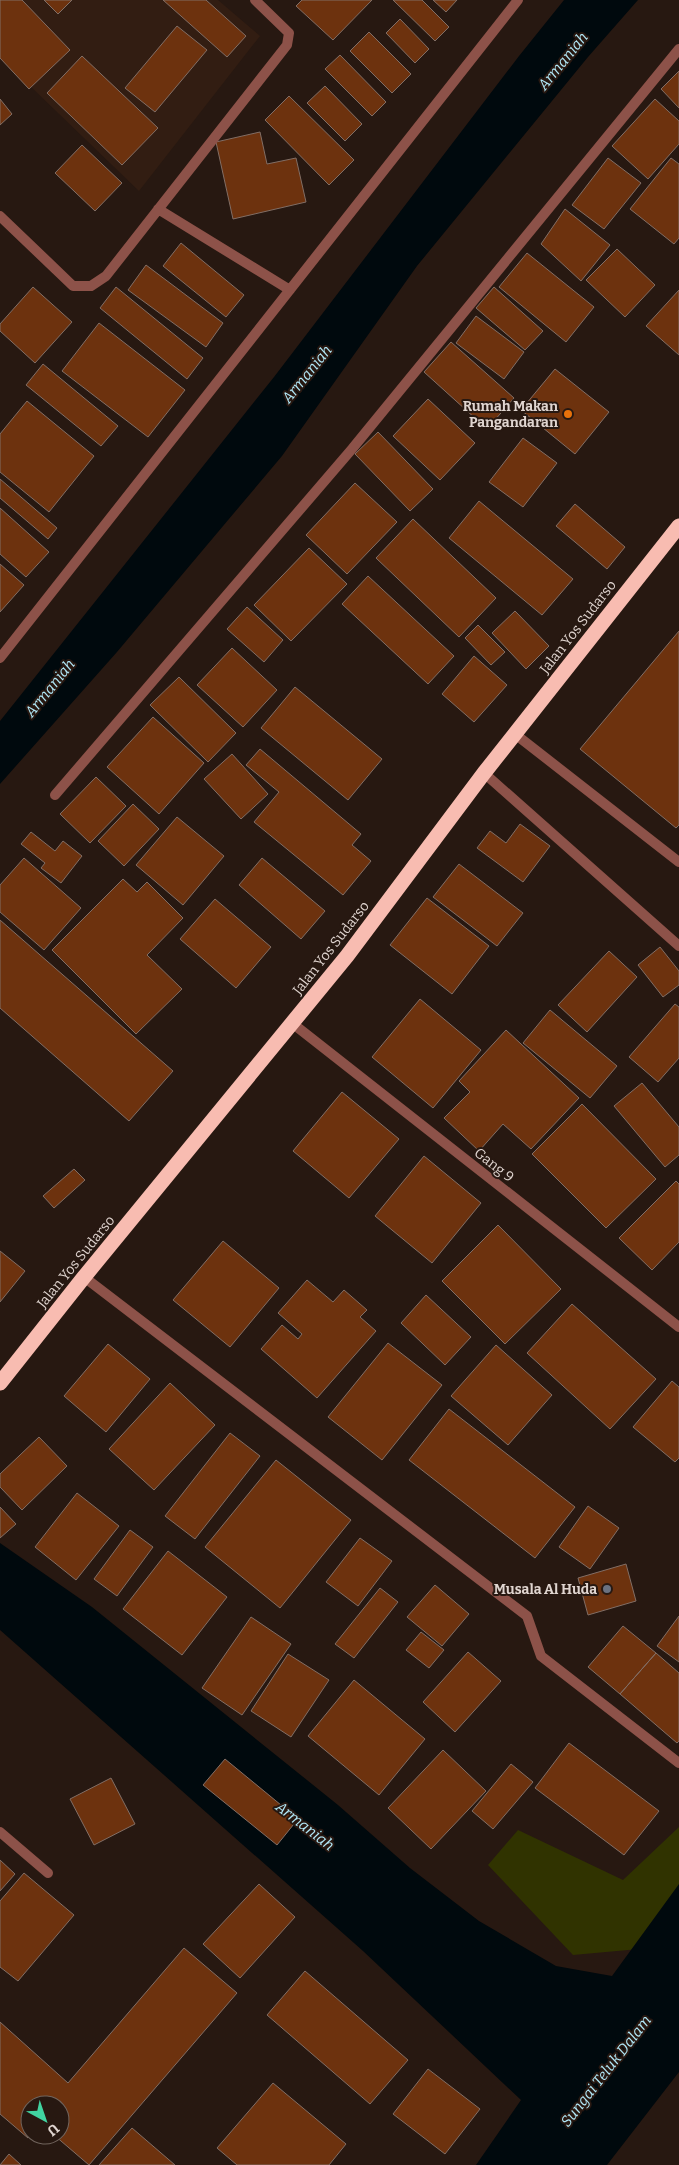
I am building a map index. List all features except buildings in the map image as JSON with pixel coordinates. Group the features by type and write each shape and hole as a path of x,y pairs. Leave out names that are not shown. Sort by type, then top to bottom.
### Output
{"highway":[{"name":"Jalan Yos Sudarso","path":"0,1384 84,1277 347,956 484,773 679,526"}],"street":[{"path":"0,216 73,286 91,286 106,276 287,45 289,33 255,0"},
{"path":"0,658 518,0"},
{"path":"56,795 352,448 679,49"},
{"path":"158,209 290,290"},
{"path":"515,734 679,862"},
{"path":"484,773 679,946"},
{"name":"Gang 9","path":"292,1023 679,1328"},
{"path":"84,1277 527,1616 541,1656 679,1763"},
{"path":"0,1832 48,1873"}],"shaded area":[{"path":"0,0 218,0 260,36 139,191 0,57"},
{"path":"679,1827 679,1910 650,1948 573,1955 488,1865 518,1830 623,1880"}],"water":[{"name":"Armaniah","path":"564,0 638,0 588,57 417,266 282,456 117,652 0,784 0,721 274,377 519,56"},
{"path":"0,1543 92,1607 338,1805 410,1868 479,1921 556,1966 612,1976 679,1884 679,2072 607,2165 476,2165 521,2100 363,1951 0,1630"}],"place":[{"name":"Rumah Makan Pangandaran","path":"568,414"},
{"name":"Musala Al Huda","path":"607,1589"}],"water label":[{"name":"Sungai Teluk Dalam","path":"606,2071"}]}
